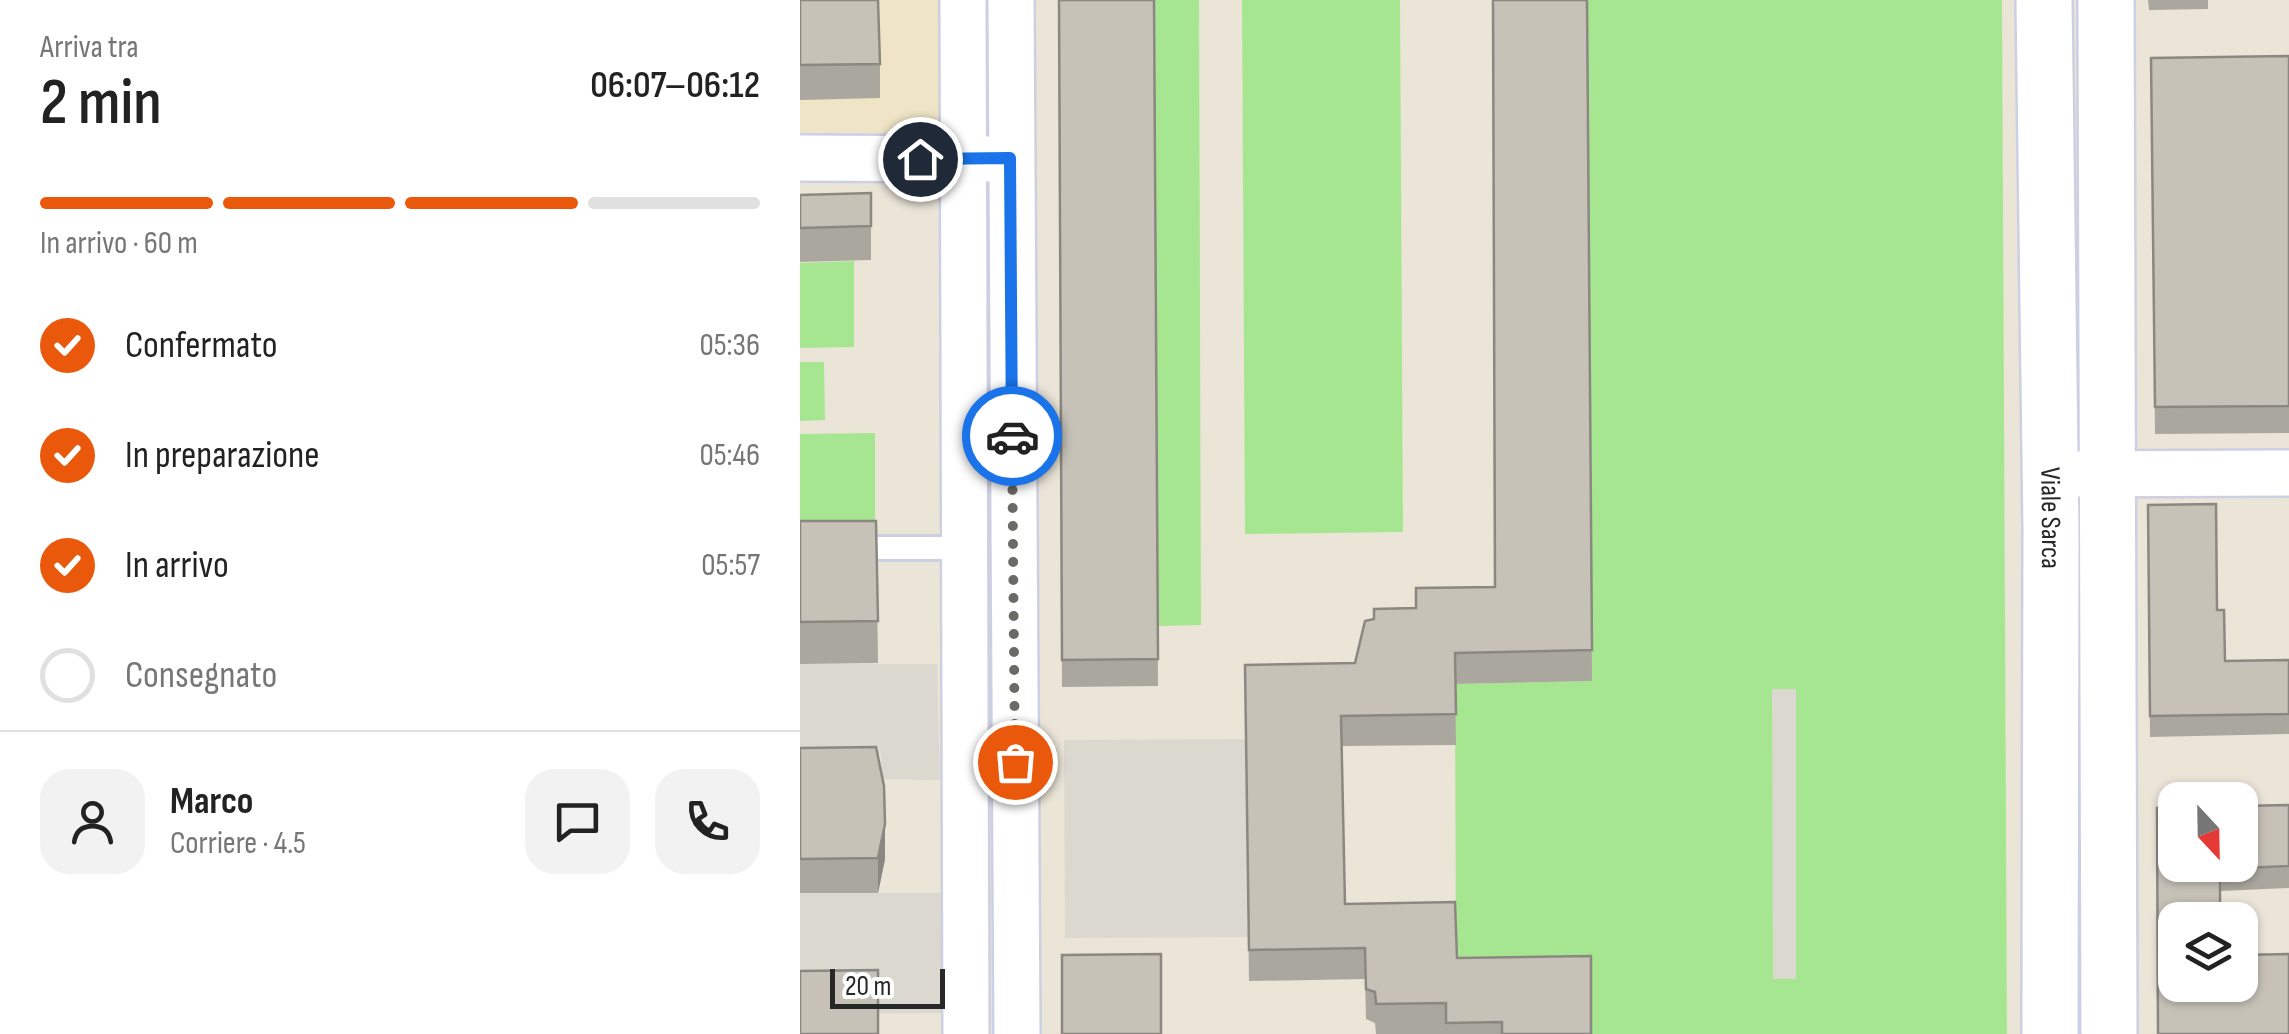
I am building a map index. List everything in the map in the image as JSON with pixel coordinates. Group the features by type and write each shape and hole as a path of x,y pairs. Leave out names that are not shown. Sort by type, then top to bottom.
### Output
{"street":[{"path":"963,0 966,1034"},
{"path":"1011,0 1017,1034"},
{"name":"Viale Sarca","path":"2044,0 2050,1034"},
{"name":"Viale Sarca","path":"2106,0 2109,1034"},
{"path":"800,158 1010,158"},
{"path":"2049,474 2289,473"}],"lane":[{"path":"800,548 964,548"}],"shaded area":[{"path":"800,0 945,0 945,112 920,132 800,132"},
{"path":"800,664 937,664 940,780 881,779 881,755 800,754"},
{"path":"1772,689 1796,689 1796,979 1773,979"},
{"path":"1245,739 1249,937 1065,938 1064,740"},
{"path":"800,893 942,893 942,1013 800,1014"}],"green space":[{"path":"1154,0 1199,0 1201,625 1157,626"},
{"path":"1242,0 1400,0 1403,532 1245,534"},
{"path":"1587,0 2002,0 2007,1034 1591,1034 1456,989 1455,684 1591,681"},
{"path":"854,261 854,347 800,348 800,263"},
{"path":"800,362 824,362 825,420 800,421"},
{"path":"875,433 875,522 800,524 800,434"}],"building":[{"path":"800,0 878,0 880,64 800,65"},
{"path":"1059,0 1154,0 1158,659 1062,660"},
{"path":"1493,0 1587,0 1592,650 1455,653 1456,714 1341,716 1345,904 1455,902 1457,958 1591,956 1591,1034 1502,1034 1502,1022 1446,1023 1446,1003 1376,1004 1375,992 1366,989 1365,948 1249,950 1245,665 1355,663 1365,621 1374,619 1374,609 1416,608 1416,588 1495,587"},
{"path":"2289,56 2289,406 2155,407 2151,58"},
{"path":"871,193 871,226 800,228 800,195"},
{"path":"2216,504 2217,610 2224,610 2225,661 2289,660 2289,714 2150,716 2148,505"},
{"path":"800,521 876,521 878,621 800,622"},
{"path":"876,747 884,786 885,824 878,858 800,859 800,748"},
{"path":"2289,805 2289,866 2258,867 2258,806"},
{"path":"2157,808 2158,882 2220,882 2220,902 2158,902 2158,1002 2258,1002 2258,955 2289,954 2289,1034 2158,1034"},
{"path":"1161,954 1161,1034 1062,1034 1062,955"},
{"path":"878,970 878,1034 800,1034 800,971"}],"way so far":[{"path":"1012,436 1015,762"}],"route":[{"path":"920,159 1010,158 1012,436"}]}
